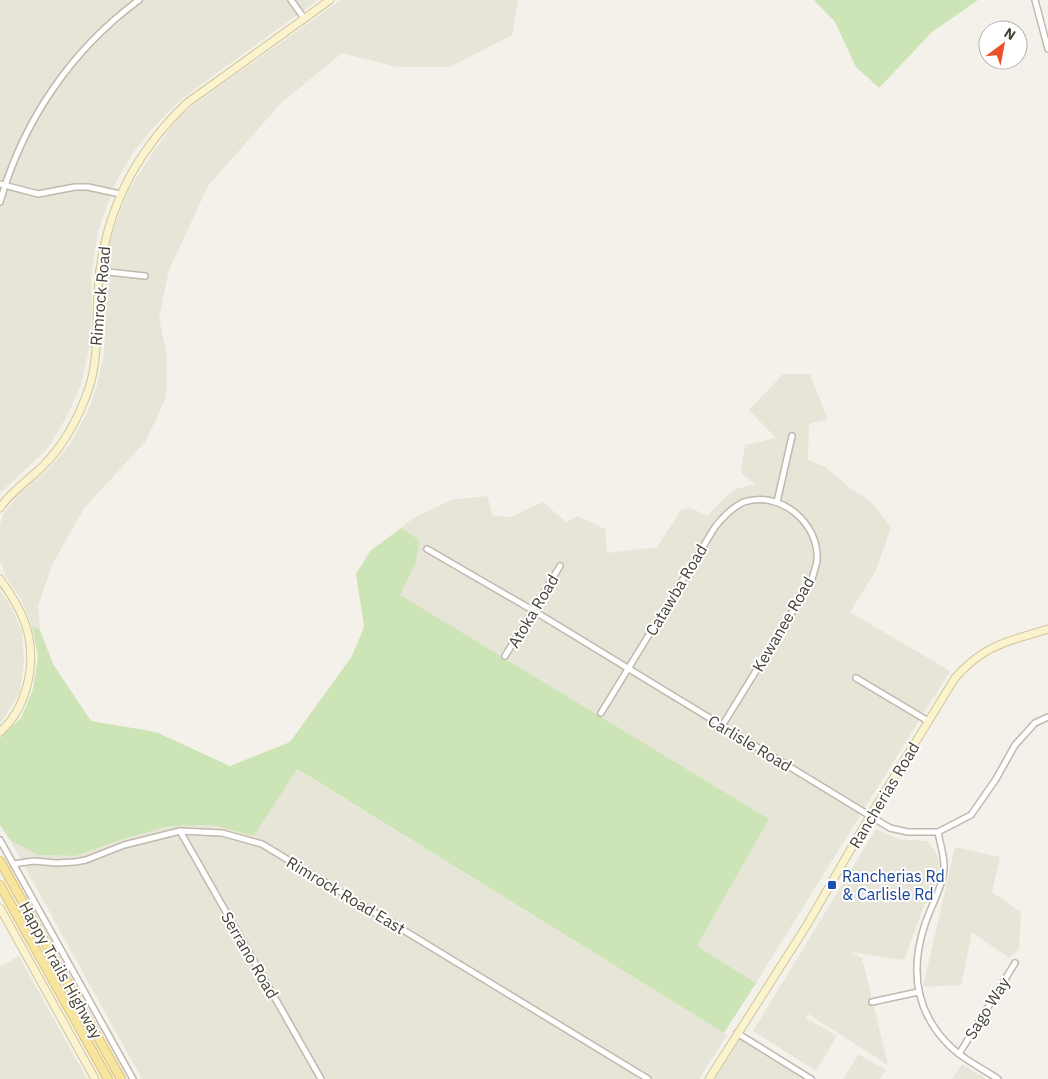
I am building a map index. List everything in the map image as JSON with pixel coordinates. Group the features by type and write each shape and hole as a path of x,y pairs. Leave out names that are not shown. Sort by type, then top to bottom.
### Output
{"main road":[{"name":"Happy Trails Highway","path":"0,861 122,1079"},
{"name":"Happy Trails Highway","path":"0,885 108,1079"}],"street":[{"path":"0,202 2,184 18,150 54,85 101,32 122,12 139,0"},
{"path":"291,0 304,18"},
{"name":"Rimrock Road","path":"0,508 10,495 42,467 58,449 78,414 89,387 94,365 102,248 120,194 142,155 169,120 187,103 330,0"},
{"path":"1035,0 1048,49"},
{"path":"2,184 38,194 75,187 88,187 120,194"},
{"path":"99,271 145,276"},
{"path":"777,502 792,436"},
{"name":"Catawba Road","path":"600,713 715,527 727,512 745,502 760,500 777,502"},
{"name":"Kewanee Road","path":"722,726 812,580 817,561 814,538 802,518 777,502"},
{"name":"Carlisle Road","path":"427,549 534,611 890,828 908,832 938,832 971,815 996,779 1015,745 1035,723 1048,718"},
{"name":"Atoka Road","path":"505,656 560,566"},
{"path":"0,579 18,608 28,634 30,652 27,685 21,703 13,718 0,732"},
{"name":"Rancherias Road","path":"708,1079 832,886 870,816 955,678 977,656 988,649 1010,640 1048,630"},
{"path":"856,678 928,721"},
{"name":"Rimrock Road East","path":"13,864 34,861 56,863 86,860 124,845 180,831 222,833 262,844 648,1079"},
{"name":"Serrano Road","path":"180,831 320,1079"},
{"path":"938,832 945,867 939,888 924,924 916,959 918,992 931,1022 945,1041 959,1054 998,1079"},
{"path":"0,840 133,1079"},
{"path":"0,908 95,1079"},
{"name":"Sago Way","path":"959,1054 1015,963"},
{"path":"872,1002 918,992"},
{"path":"737,1033 811,1079"}],"shaded area":[{"path":"0,0 318,0 176,104 132,154 115,184 98,231 91,276 92,313 90,344 81,385 66,418 47,449 0,493"},
{"path":"341,0 518,0 512,35 450,67 397,67 342,53 281,103 208,186 169,270 159,318 167,357 166,397 146,441 85,507 53,563 38,606 40,630 32,627 21,599 6,577 0,561 0,524 5,511 23,490 48,470 70,444 88,411 97,386 104,354 111,236 128,191 155,149 179,117 215,89"},
{"path":"783,374 810,374 828,420 809,424 808,460 825,467 851,489 870,501 891,527 876,570 850,612 950,671 756,983 697,946 769,819 399,595 416,562 418,541 401,528 412,519 451,500 487,496 493,516 511,517 543,502 566,522 578,516 605,529 607,553 657,547 681,510 691,508 707,516 733,490 755,484 741,473 745,445 776,438 749,410"},
{"path":"0,590 11,607 22,631 24,660 20,692 0,724"},
{"path":"296,769 727,1035 699,1079 142,1079 10,840 38,855 76,856 126,838 170,826 212,825 254,836"},
{"path":"876,829 898,839 927,841 934,849 939,860 938,880 925,903 904,960 850,952 862,958 888,1065 808,1014 806,1018 837,1036 816,1071 753,1031"},
{"path":"955,847 1000,857 992,892 1021,912 1019,949 1009,958 972,932 961,985 923,987"},
{"path":"19,956 87,1079 0,1079 0,967"},
{"path":"739,1038 805,1079 714,1079"},
{"path":"859,1054 886,1070 880,1079 843,1079"},
{"path":"962,1064 986,1079 952,1079"}],"green space":[{"path":"814,0 978,0 932,32 879,88 856,67 835,22"},
{"path":"401,528 419,540 416,562 400,595 769,819 697,946 756,983 724,1033 297,769 254,836 212,825 170,826 126,838 76,856 38,855 10,840 0,825 0,738 21,718 33,689 38,656 32,627 40,630 53,664 91,721 156,732 230,766 290,742 352,656 364,627 356,574 370,551"}],"place":[{"name":"Rancherias Rd & Carlisle Rd","path":"832,885"}]}
